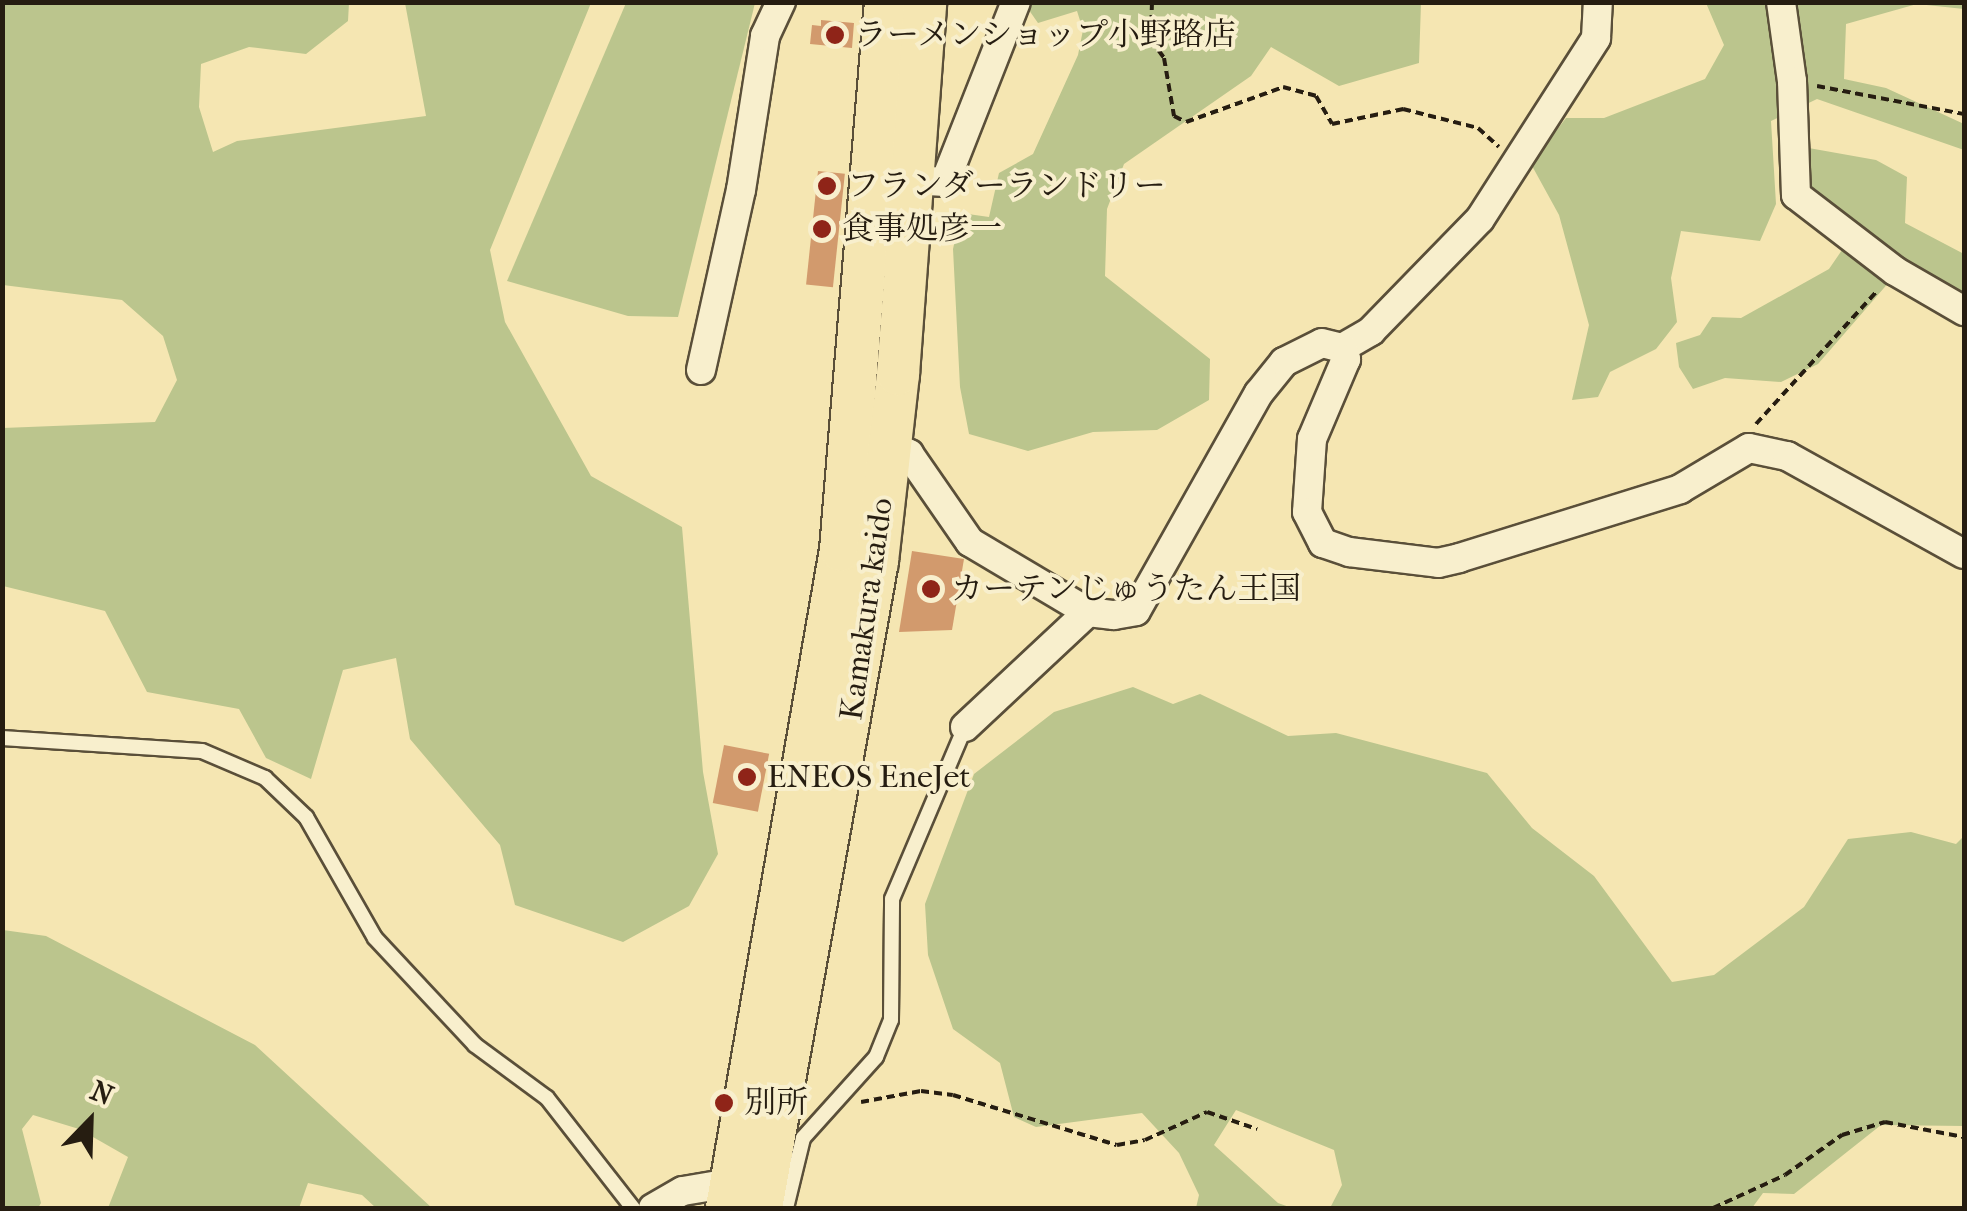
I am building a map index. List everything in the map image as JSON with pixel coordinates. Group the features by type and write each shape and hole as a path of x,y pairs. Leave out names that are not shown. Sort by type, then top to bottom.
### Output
{"main road":[{"name":"Kamakura kaido","path":"886,2 894,179"},
{"name":"Kamakura kaido","path":"740,1200 798,1131 854,710 894,179 925,2"},
{"name":"Kamakura kaido","path":"740,1200 818,702 872,440"}],"street":[{"path":"701,370 741,190 766,36 781,2"},
{"path":"894,179 945,182 1016,2"},
{"path":"872,440 910,454 970,542 1088,612 1136,612 1258,393 1303,348 1342,348 1371,331 1467,236 1508,165 1596,38 1598,2"},
{"path":"1781,2 1792,81 1796,195 1895,271 1964,311"},
{"path":"1342,348 1346,359 1312,438 1304,492 1314,531 1324,543 1348,552 1438,564 1680,489 1749,448 1787,456 1964,554"},
{"path":"964,726 1088,612"},
{"path":"654,1208 683,1190 740,1200"}],"lane":[{"path":"786,1208 798,1131 876,1056 891,1020 892,899 964,726"},
{"path":"2,738 202,752 265,778 306,817 375,938 476,1045 547,1098 633,1208"}],"path":[{"path":"1152,2 1151,40 1164,58 1174,116 1186,122 1282,87 1316,96 1332,124 1388,108 1478,128 1496,142 1508,165"},
{"path":"1792,81 1964,114"},
{"path":"1749,448 1756,424 1895,271"},
{"path":"798,1131 870,1098 921,1091 994,1105 1117,1145 1145,1140 1208,1112 1257,1130"},
{"path":"1713,1208 1785,1175 1842,1135 1885,1122 1964,1137"}],"green space":[{"path":"3,2 349,3 348,21 306,54 249,47 201,64 199,107 213,152 237,141 426,116 405,3 591,3 490,250 505,322 591,476 682,527 703,772 718,854 689,906 623,942 515,905 500,845 410,739 396,658 343,670 311,779 266,758 239,709 147,692 105,611 3,586 3,428 155,422 177,380 163,336 122,300 3,285"},
{"path":"626,3 755,3 678,317 628,316 507,281"},
{"path":"1024,3 1421,3 1419,63 1339,86 1271,47 1251,76 1124,164 1107,209 1105,276 1210,359 1209,400 1157,430 1093,432 1028,451 969,434 960,387 953,249 961,213 989,217 999,173 1033,154 1078,55 1083,30 1077,11 1038,23"},
{"path":"1706,3 1964,3 1964,9 1917,4 1846,24 1844,79 1886,88 1964,124 1964,150 1817,99 1771,121 1776,204 1760,241 1681,231 1671,278 1677,322 1656,349 1610,372 1598,397 1572,400 1589,325 1559,215 1531,164 1566,118 1604,118 1705,79 1724,45"},
{"path":"1803,147 1876,160 1907,177 1905,223 1964,254 1964,296 1903,266 1818,364 1781,382 1725,378 1693,389 1679,367 1676,343 1700,335 1712,317 1741,318 1829,269 1853,234 1807,194"},
{"path":"1133,687 1173,704 1200,694 1288,736 1336,733 1487,773 1532,828 1594,876 1672,982 1714,975 1804,907 1848,839 1911,832 1956,844 1964,836 1964,1126 1881,1125 1794,1194 1763,1193 1752,1208 1330,1208 1342,1185 1334,1150 1236,1110 1214,1145 1278,1203 1292,1208 1196,1208 1199,1195 1179,1153 1142,1113 1036,1127 1014,1117 1000,1063 953,1029 928,955 925,904 974,774 1054,712"},
{"path":"3,930 46,936 255,1045 432,1208 376,1208 362,1195 308,1183 299,1208 108,1208 128,1157 79,1129 33,1115 22,1129 41,1203 38,1208 3,1208"}],"building":[{"path":"821,20 854,23 852,48 810,44 812,25 821,26"},
{"path":"818,171 845,174 833,287 806,284"},
{"path":"912,551 964,559 952,630 899,632"},
{"path":"724,745 769,754 758,812 713,803"}],"place":[{"name":"ラーメンショップ小野路店","path":"835,35"},
{"name":"フランダーランドリー","path":"827,186"},
{"name":"食事処彦一","path":"822,229"},
{"name":"カーテンじゅうたん王国","path":"931,589"},
{"name":"ENEOS EneJet","path":"747,777"},
{"name":"別所","path":"724,1103"}]}
